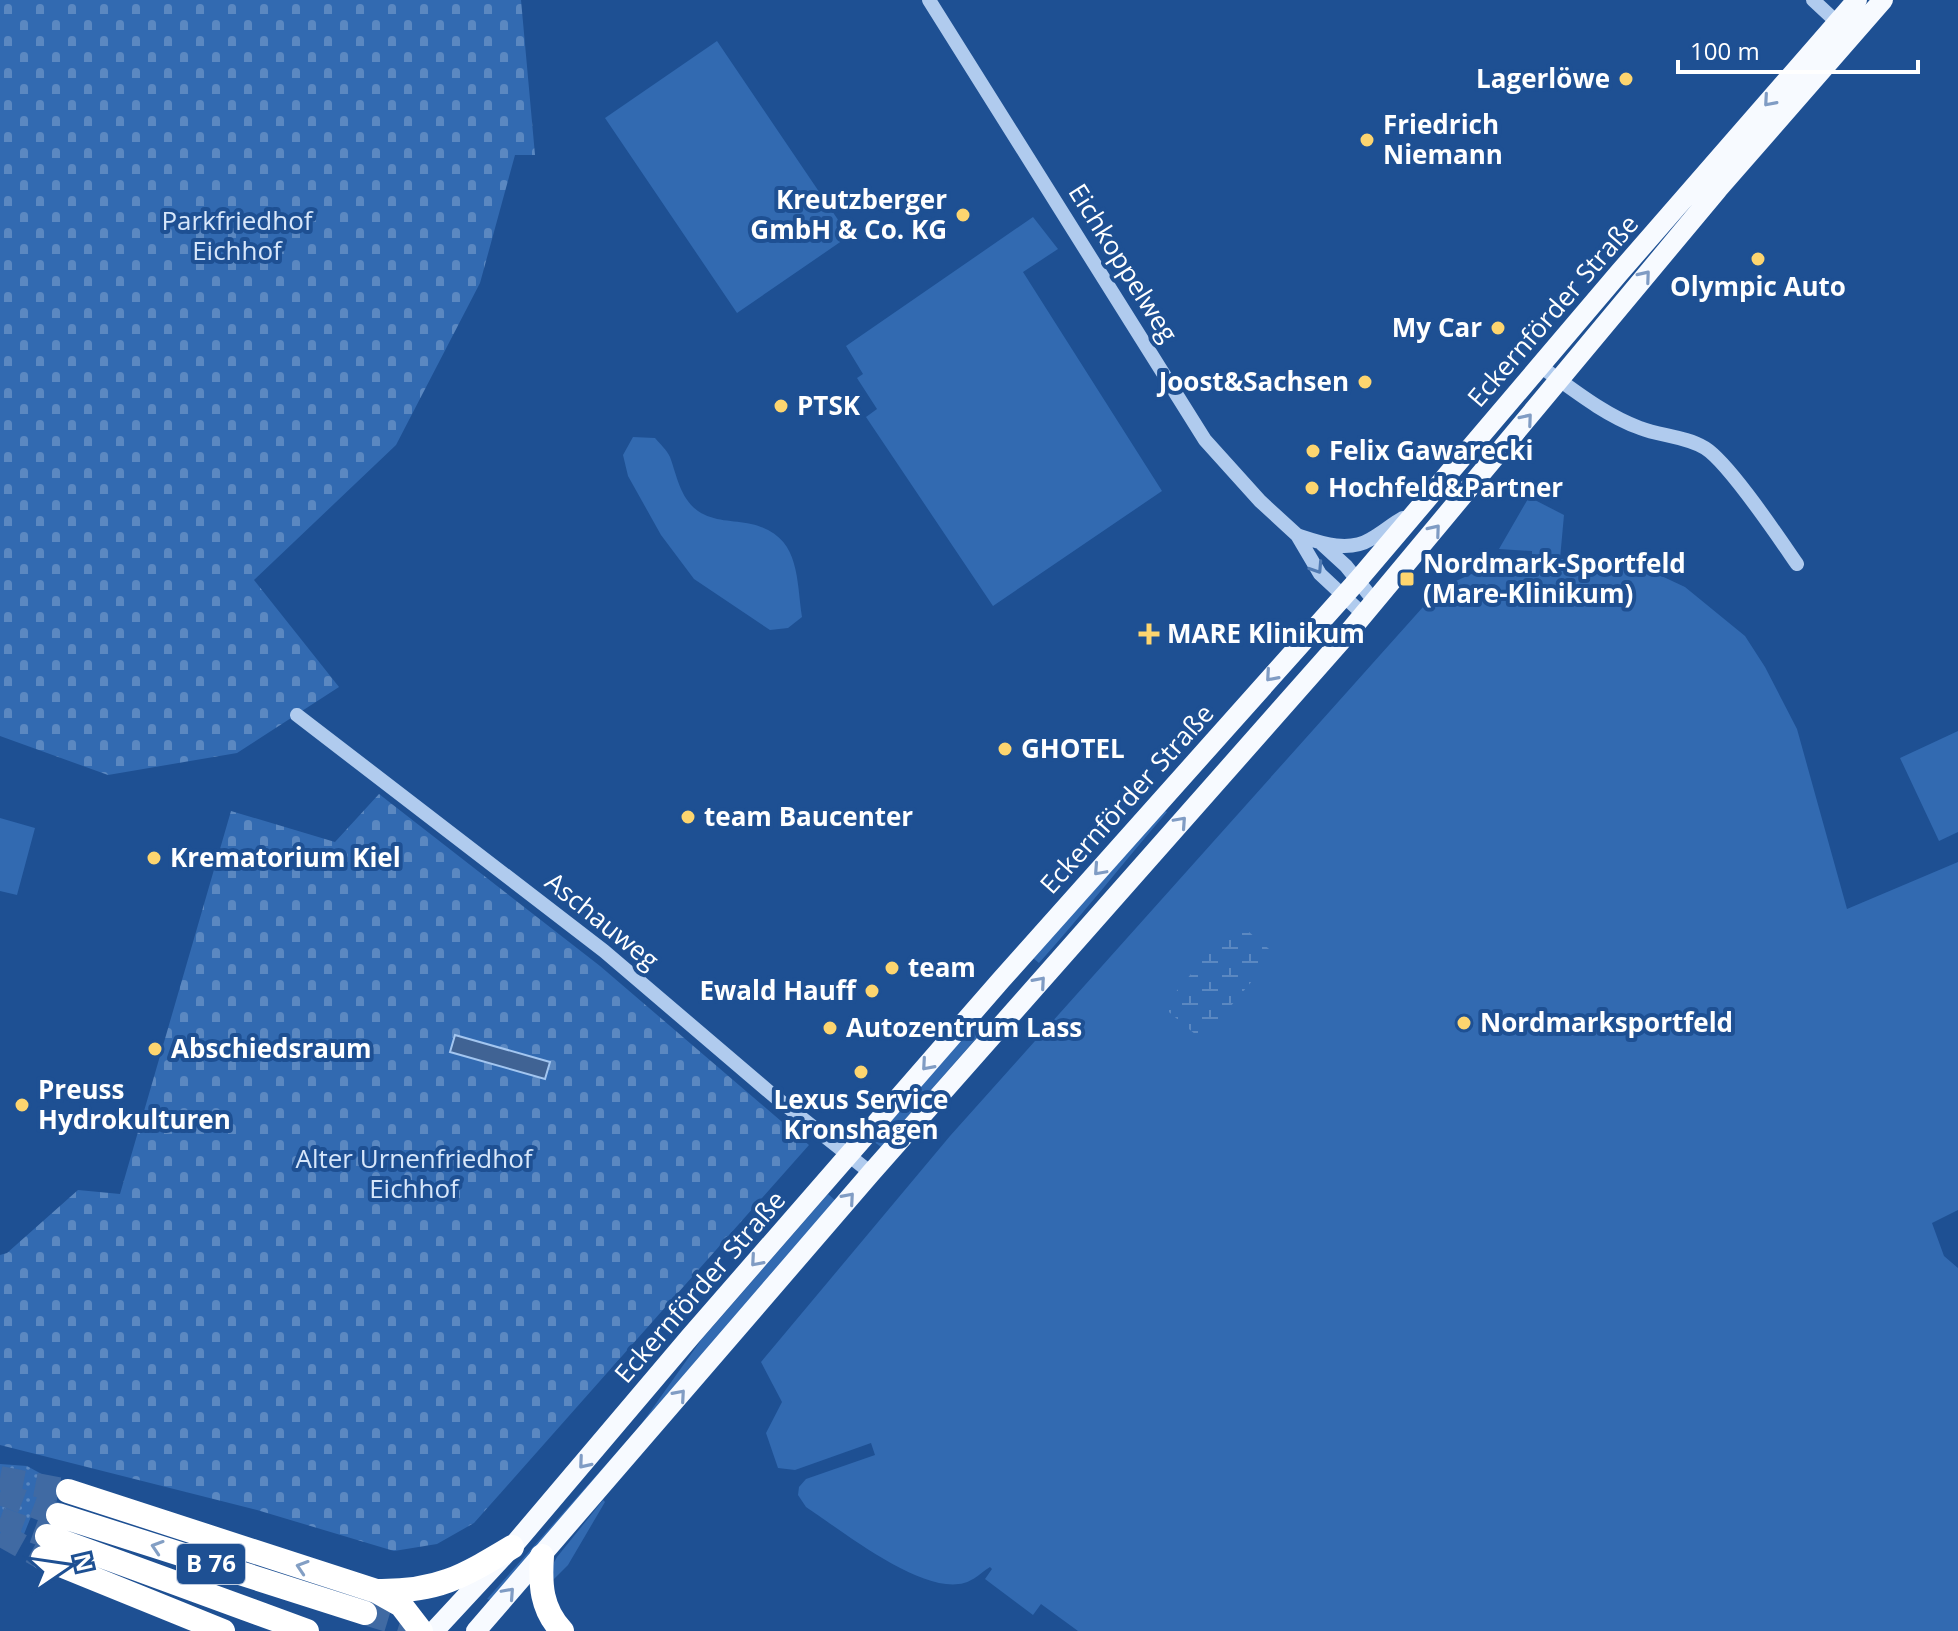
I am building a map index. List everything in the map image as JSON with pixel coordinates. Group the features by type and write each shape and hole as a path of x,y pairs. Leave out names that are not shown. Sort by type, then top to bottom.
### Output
{"highway":[{"path":"68,1491 376,1591 401,1605 421,1631"},
{"path":"49,1537 223,1631"},
{"name":"B 76","path":"49,1537 365,1613"},
{"name":"B 76","path":"49,1537 307,1631"},
{"path":"376,1591 416,1590 441,1585 475,1570 512,1547"},
{"path":"542,1556 543,1600 549,1615 562,1631"}],"main road":[{"name":"Eckernförder Straße","path":"476,1631 871,1173 1369,608 1724,183 1845,29 1857,0"},
{"name":"Eckernförder Straße","path":"434,1631 512,1547 849,1154 1358,580 1540,366 1845,29 1883,0"}],"street":[{"name":"Eichkoppelweg","path":"929,0 1205,440 1260,501 1297,535 1320,574 1342,597 1369,608"},
{"path":"1813,0 1845,29"},
{"path":"1540,366 1628,423 1706,449 1797,564"},
{"name":"Eichkoppelweg","path":"1297,535 1322,544 1363,544 1400,519 1411,516"},
{"name":"Eichkoppelweg","path":"1322,544 1358,580 1369,608"},
{"name":"Aschauweg","path":"297,715 604,951 774,1096 871,1173"}],"green space":[{"name":"Parkfriedhof Eichhof","path":"0,0 521,0 535,155 515,155 480,283 396,445 254,580 339,687 237,753 108,775 0,736"},
{"path":"717,41 849,236 737,313 605,118"},
{"path":"1033,217 1058,249 1023,272 1162,491 993,606 866,417 877,409 857,378 863,374 846,346"},
{"path":"633,437 655,438 663,447 670,457 683,493 698,511 717,519 767,529 779,537 793,559 802,617 788,628 770,630 694,579 661,535 628,476 623,455"},
{"name":"Nordmarksportfeld","path":"1529,497 1564,515 1560,559 1599,558 1640,566 1685,587 1745,636 1797,729 1847,909 1958,862 1958,1210 1932,1223 1944,1256 1958,1268 1958,1631 1078,1631 1041,1604 1033,1615 985,1579 992,1569 990,1567 967,1582 947,1584 927,1579 882,1558 806,1507 798,1495 799,1487 806,1479 875,1455 871,1443 795,1470 778,1468 766,1433 782,1402 761,1362 950,1136 1440,588 1501,561 1532,555 1532,551 1499,549"},
{"path":"1958,731 1958,832 1939,841 1900,758"},
{"name":"Alter Urnenfriedhof Eichhof","path":"379,794 600,966 809,1145 474,1523 437,1544 394,1551 257,1510 0,1445 0,1255 7,1253 78,1190 120,1194 231,811 335,842"},
{"path":"1165,811 1039,963 1033,958"},
{"path":"0,818 35,828 17,895 0,891"},
{"path":"1236,921 1275,954 1202,1040 1163,1007"},
{"path":"973,1027 980,1034 881,1147 873,1141"},
{"path":"828,1194 836,1201 493,1601 487,1599 640,1426 701,1340"},
{"path":"0,1464 27,1466 47,1477 16,1554 0,1542"},
{"path":"603,1500 605,1502 568,1565 551,1582 552,1566 557,1557"}],"shaded area":[{"path":"455,1035 550,1062 545,1079 450,1052"}],"tunnel":[{"path":"0,1478 68,1491"},
{"path":"0,1493 58,1515"},
{"path":"0,1519 47,1536"},
{"path":"0,1534 43,1558"},
{"path":"365,1613 424,1631"}],"place":[{"name":"Lagerlöwe","path":"1626,79"},
{"name":"Friedrich Niemann","path":"1367,140"},
{"name":"Kreutzberger GmbH & Co. KG","path":"963,215"},
{"name":"Olympic Auto","path":"1758,259"},
{"name":"My Car","path":"1498,328"},
{"name":"Joost&Sachsen","path":"1365,382"},
{"name":"PTSK","path":"781,406"},
{"name":"Felix Gawarecki","path":"1313,451"},
{"name":"Hochfeld&Partner","path":"1312,488"},
{"name":"Nordmark-Sportfeld (Mare-Klinikum)","path":"1407,579"},
{"name":"MARE Klinikum","path":"1149,634"},
{"name":"GHOTEL","path":"1005,749"},
{"name":"team Baucenter","path":"688,817"},
{"name":"Krematorium Kiel","path":"154,858"},
{"name":"team","path":"892,968"},
{"name":"Ewald Hauff","path":"872,991"},
{"name":"Nordmarksportfeld","path":"1464,1023"},
{"name":"Autozentrum Lass","path":"830,1028"},
{"name":"Abschiedsraum","path":"155,1049"},
{"name":"Lexus Service Kronshagen","path":"861,1072"},
{"name":"Preuss Hydrokulturen","path":"22,1105"}]}
